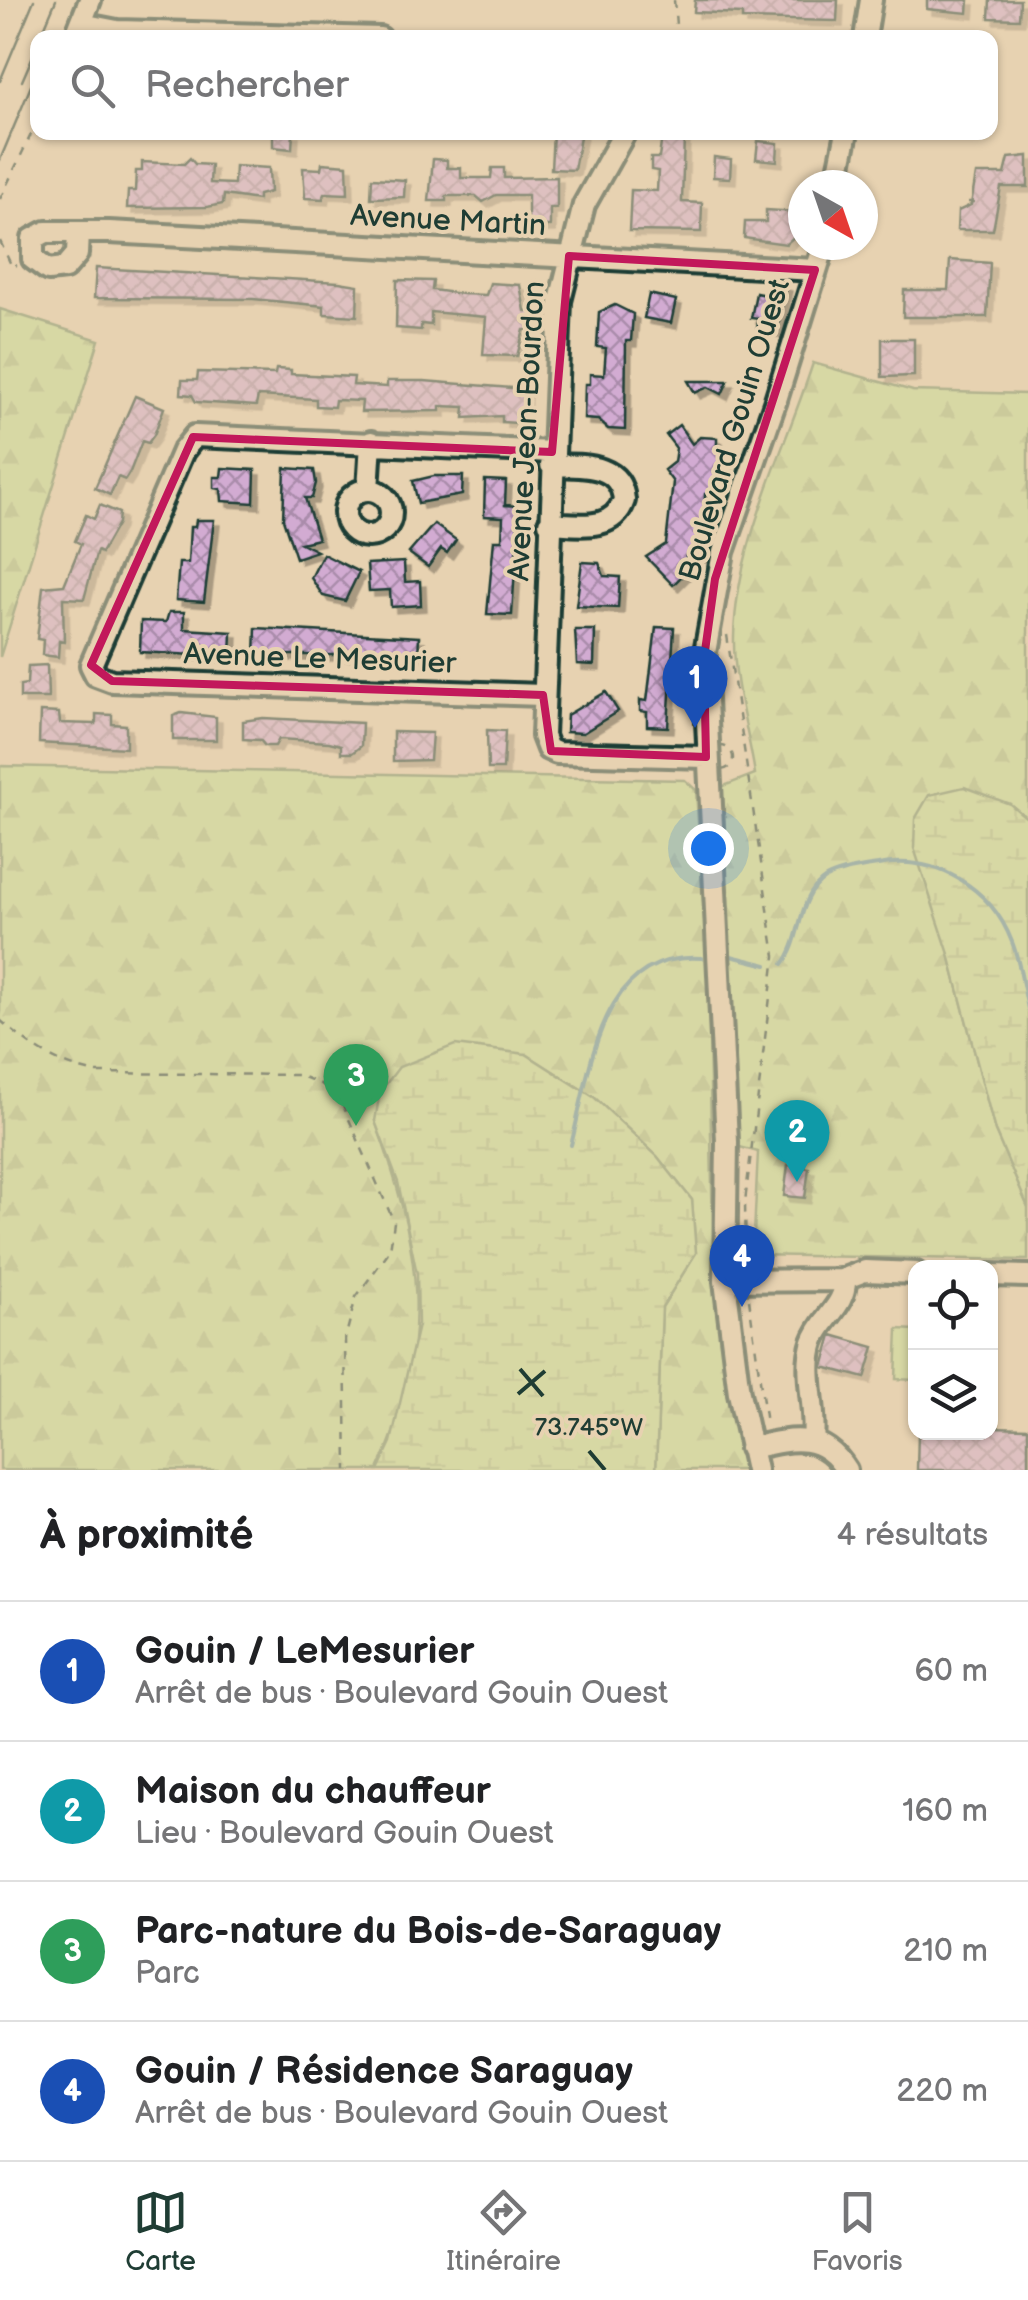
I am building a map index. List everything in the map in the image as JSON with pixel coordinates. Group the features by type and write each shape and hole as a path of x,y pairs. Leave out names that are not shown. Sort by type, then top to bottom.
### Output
{"street":[{"path":"78,30 90,0"},
{"path":"866,30 871,0"},
{"name":"Avenue Jean-Bourdon","path":"621,140 584,205 557,320 543,695 545,746 564,754 706,757"},
{"path":"839,170 845,140"},
{"name":"Avenue Martin","path":"78,232 816,270"},
{"name":"Boulevard Gouin Ouest","path":"756,1470 736,1377 725,1281 727,1142 704,658 716,579 819,260"},
{"name":"Avenue Le Mesurier","path":"371,442 202,434 190,439 94,654 96,675 112,681 543,695"},
{"path":"368,490 371,442 552,458 606,470 618,479 624,500 618,513 606,522 549,524"},
{"path":"725,1281 845,1279 865,1271 908,1272"},
{"path":"998,1275 1028,1276"},
{"path":"812,1440 811,1349 818,1332 844,1296 845,1279"},
{"path":"750,1448 794,1439 812,1440 829,1449 846,1470"}],"path":[{"path":"674,0 676,30"},
{"path":"0,200 30,137"},
{"path":"0,241 12,266"},
{"path":"727,626 775,966 749,1166 746,1256"},
{"path":"733,757 744,755"},
{"path":"0,1020 34,1050 67,1068 97,1073 299,1075 323,1085 341,1101 394,1222 390,1250 356,1298 345,1340 347,1470"},
{"path":"749,1300 767,1432"}],"highlighted area":[{"path":"569,256 815,270 715,579 704,658 706,757 551,751 543,695 112,681 91,665 193,437 552,452"}],"green space":[{"path":"0,309 99,340 0,657"},
{"path":"813,363 913,391 1028,394 1028,819 1010,804 949,954 995,1131 1028,1207 1028,1260 753,1255 758,1152 736,1146 721,787 755,774 736,671 737,602 752,532"},
{"path":"0,766 685,780 696,790 708,978 714,1290 747,1470 656,1470 662,1307 696,1253 692,1200 657,1156 595,1098 526,1054 375,1121 403,1210 416,1296 408,1381 378,1470 0,1470"},
{"path":"964,787 1010,804 1028,819 1028,1207 995,1131 949,954 914,848 915,819 929,795"},
{"path":"455,1045 526,1054 595,1098 657,1156 692,1200 696,1253 662,1307 656,1470 378,1470 391,1442 418,1325 417,1274 398,1182 375,1121 380,1092 399,1067"},
{"path":"898,1329 908,1330 908,1380 896,1379"}],"building":[{"path":"695,0 838,0 837,21 742,19 742,14 694,12"},
{"path":"927,0 969,0 968,13 927,9"},
{"path":"990,0 1020,0 1019,19 989,18"},
{"path":"273,140 293,140 292,149 273,147"},
{"path":"553,140 580,140 574,170 551,169"},
{"path":"661,140 684,140 682,202 702,203 701,232 629,231 631,190 657,191 658,171 651,170 651,158 659,158"},
{"path":"758,141 778,143 777,161 756,159"},
{"path":"1028,156 1028,187 1001,187 993,230 957,230 958,211 971,205 976,174 1005,174 1009,158"},
{"path":"714,157 731,159 730,178 713,177"},
{"path":"190,158 195,164 211,165 210,183 234,184 235,166 269,168 270,192 258,195 258,200 224,195 223,204 207,207 127,208 128,191 135,191 136,171 142,171 142,162 184,164"},
{"path":"433,159 447,160 447,168 461,168 461,178 491,178 492,168 504,168 504,178 557,177 557,208 550,208 550,226 528,226 528,195 496,195 483,202 476,196 446,196 446,201 429,201"},
{"path":"322,163 347,165 348,194 324,193 323,199 305,198 303,168 321,169"},
{"path":"372,178 405,180 404,197 371,198"},
{"path":"766,210 788,211 788,242 744,238 745,222 766,222"},
{"path":"950,260 990,263 987,317 903,317 904,290 948,290"},
{"path":"96,268 358,285 357,316 324,314 324,306 253,299 94,298"},
{"path":"397,280 433,281 432,290 486,295 490,283 520,285 525,311 532,311 531,330 524,330 517,356 483,355 486,317 431,312 431,325 421,324 421,330 396,328"},
{"path":"768,282 786,286 777,332 757,328 759,319 751,318 756,293 766,295"},
{"path":"649,294 676,300 671,323 644,318"},
{"path":"615,305 633,314 631,341 626,341 625,430 608,429 598,420 584,419 585,384 590,384 590,374 604,375 606,348 597,347 599,312"},
{"path":"882,339 914,339 914,376 882,377"},
{"path":"276,369 291,370 291,374 354,377 353,385 387,387 387,381 424,381 525,389 524,417 518,417 517,423 502,422 502,416 464,418 465,407 440,406 440,411 361,412 362,401 335,400 334,407 316,406 316,399 258,396 256,406 196,402 192,395 181,394 182,380 197,380 198,372 275,374"},
{"path":"688,381 728,381 722,394 708,387 695,393"},
{"path":"135,396 164,408 154,435 148,443 142,441 130,472 125,480 118,477 110,495 95,488"},
{"path":"679,425 692,444 700,437 717,438 717,450 730,460 717,472 716,494 705,494 703,557 686,556 685,573 673,585 646,557 666,544 673,482 664,470 674,462 676,448 666,435"},
{"path":"222,468 255,470 254,503 222,501 221,489 214,488 214,477 221,477"},
{"path":"285,468 314,470 316,483 312,498 305,498 318,539 301,543 317,551 296,558 283,519"},
{"path":"463,476 462,495 418,503 413,481"},
{"path":"485,480 506,481 505,505 519,506 512,615 487,614 494,540 502,540 503,517 484,516"},
{"path":"100,505 119,513 118,523 101,553 97,551 84,599 63,598 64,642 59,641 58,657 42,655 43,640 37,639 43,587 64,585 81,544 75,541 86,515 94,519"},
{"path":"196,520 214,520 204,602 176,600 179,563 188,563 190,527 195,527"},
{"path":"434,524 456,540 447,553 441,549 428,567 409,553"},
{"path":"323,554 359,572 345,601 323,596 311,578"},
{"path":"404,562 405,582 420,581 421,605 391,607 390,590 369,591 367,564"},
{"path":"582,562 599,563 604,576 620,577 618,608 576,606"},
{"path":"169,612 184,612 184,629 232,632 231,657 140,652 141,621 166,622"},
{"path":"656,627 674,628 668,727 647,726 647,712 640,711 640,700 647,701"},
{"path":"256,628 419,637 418,655 255,655"},
{"path":"575,630 595,630 594,665 577,664"},
{"path":"47,665 48,698 20,698 20,685 27,684 28,666"},
{"path":"606,692 618,711 583,733 566,732 567,715"},
{"path":"40,712 59,713 60,723 96,724 96,714 112,715 112,724 126,725 126,748 39,743"},
{"path":"181,713 216,717 216,740 173,740 173,716"},
{"path":"263,718 362,723 361,746 352,753 341,753 341,745 329,742 279,739 275,746 265,746 260,740 243,739 243,721"},
{"path":"487,730 505,731 503,769 488,769"},
{"path":"393,732 432,733 430,760 393,761"},
{"path":"788,1165 809,1168 805,1198 784,1196"},
{"path":"832,1335 874,1347 865,1378 823,1367"},
{"path":"998,1427 1028,1428 1028,1470 917,1470 918,1440 998,1440"}],"waterway":[{"path":"783,964 809,896 826,878 872,866 920,865 958,879 990,905 1003,922 1019,966 1028,1009"},
{"path":"731,956 767,965"},
{"path":"571,1145 594,1050 605,1020 621,994 641,973 668,961 702,958"}],"tram line":[{"path":"0,81 34,0"},
{"path":"43,30 56,0"},
{"path":"22,81 30,62"},
{"path":"0,160 30,88"}],"place":[{"name":"Gouin / LeMesurier","path":"695,728"},
{"name":"Parc-nature du Bois-de-Saraguay","path":"356,1126"},
{"name":"Maison du chauffeur","path":"797,1182"},
{"name":"Gouin / Résidence Saraguay","path":"742,1307"}]}
